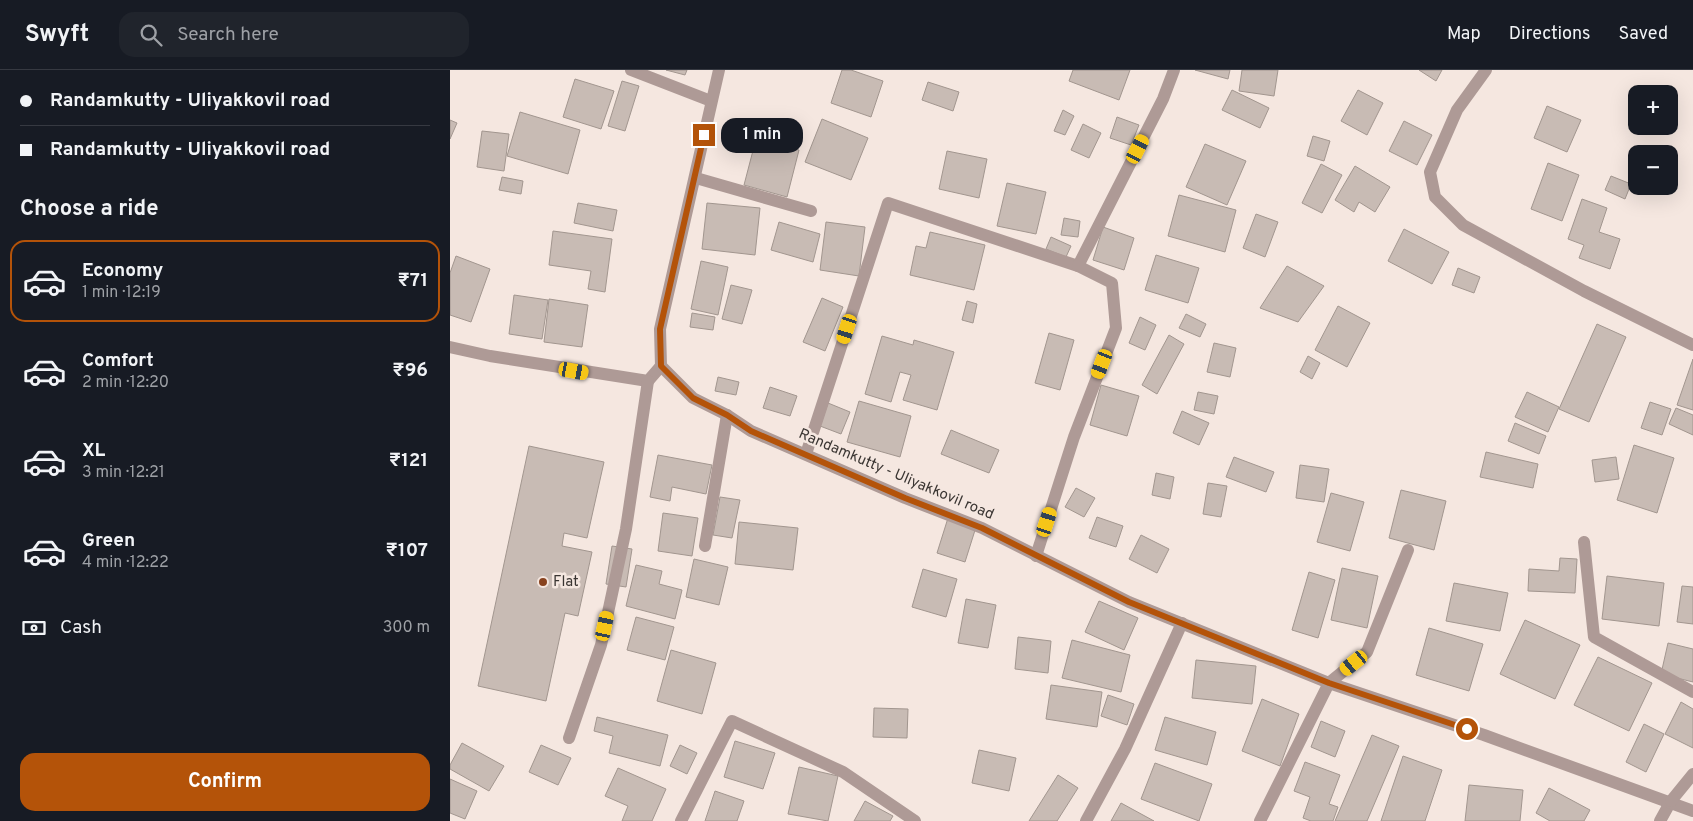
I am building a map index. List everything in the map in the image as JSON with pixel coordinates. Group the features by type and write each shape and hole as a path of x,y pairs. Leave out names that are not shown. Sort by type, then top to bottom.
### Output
{"street":[{"path":"631,70 711,101"},
{"path":"569,738 601,645 626,530 648,381 661,366 660,329 696,178 719,70"},
{"path":"1078,266 1163,99 1174,70"},
{"path":"1486,70 1458,110 1430,172 1435,197 1463,225 1584,291 1693,344"},
{"path":"696,178 810,211"},
{"path":"806,454 888,203 1078,266 1112,283 1116,328 1074,437 1036,556"},
{"path":"450,347 499,358 648,381"},
{"name":"Randamkutty - Uliyakkovil road","path":"661,366 693,398 727,415 751,431 982,528 1129,602 1329,683 1693,811"},
{"path":"705,546 727,415"},
{"path":"1584,542 1594,637 1693,692"},
{"path":"1260,821 1329,683 1367,652 1408,550"},
{"path":"1086,821 1125,749 1182,623"},
{"path":"681,821 732,721 843,772 915,821"},
{"path":"1660,821 1671,802 1693,774"}],"building":[{"path":"666,70 687,70 685,75"},
{"path":"842,70 851,70 883,81 871,117 831,103"},
{"path":"1073,70 1130,70 1119,100 1069,81"},
{"path":"1195,70 1230,70 1228,79"},
{"path":"1242,70 1278,70 1274,96 1239,91"},
{"path":"1419,70 1442,70 1436,81"},
{"path":"575,79 614,91 601,129 563,117"},
{"path":"622,81 639,86 625,131 608,126"},
{"path":"928,82 959,92 953,111 922,100"},
{"path":"1232,90 1269,108 1260,128 1222,110"},
{"path":"1358,90 1383,103 1367,135 1341,121"},
{"path":"1547,106 1581,120 1567,152 1534,138"},
{"path":"1063,110 1074,116 1065,135 1054,131"},
{"path":"520,112 580,130 568,174 507,156"},
{"path":"1117,117 1139,125 1131,145 1110,138"},
{"path":"822,119 868,138 851,180 805,162"},
{"path":"450,120 457,123 450,139"},
{"path":"1404,121 1432,135 1417,165 1389,151"},
{"path":"1083,124 1101,133 1089,158 1071,150"},
{"path":"482,131 509,134 504,171 477,167"},
{"path":"1313,136 1330,141 1324,161 1307,156"},
{"path":"756,139 799,150 787,197 744,185"},
{"path":"1205,144 1246,161 1227,205 1186,187"},
{"path":"947,151 987,159 979,198 939,189"},
{"path":"1548,163 1579,175 1562,221 1531,209"},
{"path":"1321,164 1342,175 1322,213 1302,203"},
{"path":"1355,166 1390,187 1375,212 1359,202 1354,212 1335,200"},
{"path":"1611,176 1628,183 1628,192 1625,199 1605,190"},
{"path":"502,177 523,181 521,194 499,190"},
{"path":"1007,183 1046,192 1036,234 997,226"},
{"path":"1179,195 1236,210 1225,252 1168,236"},
{"path":"1582,199 1607,208 1599,232 1620,239 1610,269 1579,258 1584,245 1568,239"},
{"path":"578,203 617,210 613,231 574,223"},
{"path":"707,203 760,208 755,255 702,249"},
{"path":"1256,214 1278,222 1265,257 1243,248"},
{"path":"1064,218 1080,221 1078,237 1061,235"},
{"path":"779,222 820,234 813,262 771,250"},
{"path":"826,222 865,227 859,276 820,270"},
{"path":"1103,227 1134,238 1124,270 1093,260"},
{"path":"1404,229 1449,252 1432,284 1388,261"},
{"path":"553,231 612,239 605,292 588,289 591,271 549,265"},
{"path":"930,232 985,245 974,290 910,275 916,246 926,248"},
{"path":"1051,237 1071,246 1066,257 1046,249"},
{"path":"1156,255 1199,268 1188,303 1145,290"},
{"path":"456,256 490,269 471,322 450,315 450,273"},
{"path":"701,261 728,267 718,315 691,309"},
{"path":"1287,266 1324,286 1298,322 1260,308"},
{"path":"1458,268 1480,277 1474,293 1452,285"},
{"path":"731,285 752,290 742,324 722,319"},
{"path":"514,295 548,300 542,339 509,334"},
{"path":"822,298 843,307 825,351 803,342"},
{"path":"549,299 588,305 582,347 544,342"},
{"path":"967,301 977,304 973,323 962,320"},
{"path":"1338,306 1370,323 1347,367 1315,350"},
{"path":"692,313 715,317 713,330 690,327"},
{"path":"1186,314 1206,324 1200,337 1179,328"},
{"path":"1140,317 1156,325 1145,350 1129,343"},
{"path":"1597,324 1626,337 1589,422 1559,409"},
{"path":"1049,333 1074,340 1060,390 1035,383"},
{"path":"1169,335 1184,344 1157,394 1142,385"},
{"path":"882,336 913,345 914,340 954,352 937,410 903,400 911,375 900,372 891,402 865,394"},
{"path":"1214,343 1236,348 1230,377 1207,372"},
{"path":"1308,356 1320,363 1312,379 1300,372"},
{"path":"1693,359 1693,410 1677,405"},
{"path":"718,377 739,382 736,395 715,391"},
{"path":"1101,385 1139,396 1127,436 1090,425"},
{"path":"770,387 797,396 790,416 763,408"},
{"path":"1198,392 1218,396 1214,414 1194,410"},
{"path":"1527,392 1559,407 1548,432 1515,417"},
{"path":"859,401 911,416 900,457 847,442"},
{"path":"1650,402 1671,409 1662,435 1641,428"},
{"path":"828,403 850,412 841,434 820,426"},
{"path":"1676,408 1693,415 1693,435 1669,424"},
{"path":"1182,411 1209,423 1199,445 1173,433"},
{"path":"1515,423 1546,436 1539,454 1508,441"},
{"path":"951,430 999,450 989,473 941,454"},
{"path":"1634,445 1674,458 1657,513 1617,500"},
{"name":"Flat","path":"529,446 604,462 587,538 564,533 562,546 592,552 578,616 565,613 546,701 478,686"},
{"path":"1486,452 1538,464 1533,488 1480,477"},
{"path":"658,455 712,465 706,494 672,487 670,501 650,497"},
{"path":"1234,457 1274,472 1266,492 1226,477"},
{"path":"1616,457 1619,479 1595,482 1592,460"},
{"path":"1300,465 1329,469 1324,502 1296,498"},
{"path":"1156,473 1174,477 1170,499 1152,495"},
{"path":"1208,483 1227,486 1221,517 1203,514"},
{"path":"1076,488 1095,498 1084,517 1065,507"},
{"path":"1401,490 1446,501 1434,550 1389,538"},
{"path":"1331,493 1364,502 1350,551 1317,542"},
{"path":"720,497 740,500 732,538 713,535"},
{"path":"663,513 698,518 692,556 658,551"},
{"path":"1097,517 1123,526 1116,547 1089,538"},
{"path":"948,518 976,527 965,562 937,553"},
{"path":"739,522 798,528 793,570 735,564"},
{"path":"1141,535 1169,549 1157,573 1129,559"},
{"path":"612,546 632,549 626,587 606,584"},
{"path":"1560,558 1577,559 1575,593 1528,591 1529,569 1559,571"},
{"path":"694,559 728,567 719,605 686,597"},
{"path":"636,565 662,571 659,584 682,590 675,619 626,606"},
{"path":"1342,568 1378,576 1367,628 1331,620"},
{"path":"923,569 957,579 946,617 912,607"},
{"path":"1309,572 1335,580 1318,638 1292,630"},
{"path":"1607,576 1664,583 1659,626 1602,619"},
{"path":"1454,583 1508,593 1500,631 1446,621"},
{"path":"1682,586 1693,587 1693,624 1677,622"},
{"path":"966,599 996,605 988,648 958,643"},
{"path":"1099,601 1138,618 1124,650 1085,632"},
{"path":"636,617 674,627 665,660 627,650"},
{"path":"1525,620 1580,645 1555,699 1500,674"},
{"path":"1429,628 1483,644 1469,691 1416,675"},
{"path":"1018,637 1051,641 1048,673 1015,669"},
{"path":"1072,640 1130,655 1121,692 1062,678"},
{"path":"1668,643 1693,649 1693,682 1661,674"},
{"path":"671,650 716,663 702,714 657,701"},
{"path":"1598,657 1652,683 1629,731 1574,705"},
{"path":"1196,660 1256,666 1252,704 1192,698"},
{"path":"1051,685 1102,692 1097,727 1046,719"},
{"path":"1108,695 1134,704 1127,725 1101,716"},
{"path":"1262,699 1299,714 1280,766 1242,751"},
{"path":"1681,702 1693,709 1693,748 1665,734"},
{"path":"874,708 908,709 907,738 873,737"},
{"path":"597,717 668,735 660,766 609,753 613,736 594,731"},
{"path":"1165,717 1216,732 1207,765 1155,750"},
{"path":"1321,721 1345,731 1335,757 1311,747"},
{"path":"1644,724 1664,734 1646,772 1626,762"},
{"path":"1372,735 1399,746 1367,821 1335,821"},
{"path":"735,741 775,753 763,789 724,777"},
{"path":"462,743 504,766 489,791 450,769 450,765"},
{"path":"541,745 571,758 558,785 529,772"},
{"path":"680,745 697,753 687,774 670,766"},
{"path":"979,750 1016,758 1009,791 972,783"},
{"path":"1403,756 1442,770 1425,821 1381,821"},
{"path":"1305,762 1340,775 1329,804 1338,807 1333,821 1311,821 1303,818 1310,797 1294,791"},
{"path":"1155,763 1212,784 1199,821 1141,799"},
{"path":"799,767 838,776 828,821 788,814"},
{"path":"618,768 666,789 652,821 622,821 628,806 605,796"},
{"path":"1058,775 1078,788 1057,821 1029,821"},
{"path":"450,779 477,791 465,819 450,813"},
{"path":"1469,785 1523,790 1520,821 1465,821"},
{"path":"1549,788 1590,810 1584,821 1550,821 1536,813"},
{"path":"715,791 744,801 737,821 705,821"},
{"path":"865,801 893,816 890,821 854,821"},
{"path":"1121,803 1154,821 1111,821"}],"place":[{"name":"Flat","path":"543,582"}],"route":[{"path":"704,135 696,178 660,329 661,366 693,398 727,415 751,431 905,498 982,528 1129,602 1329,683 1467,729"}]}
